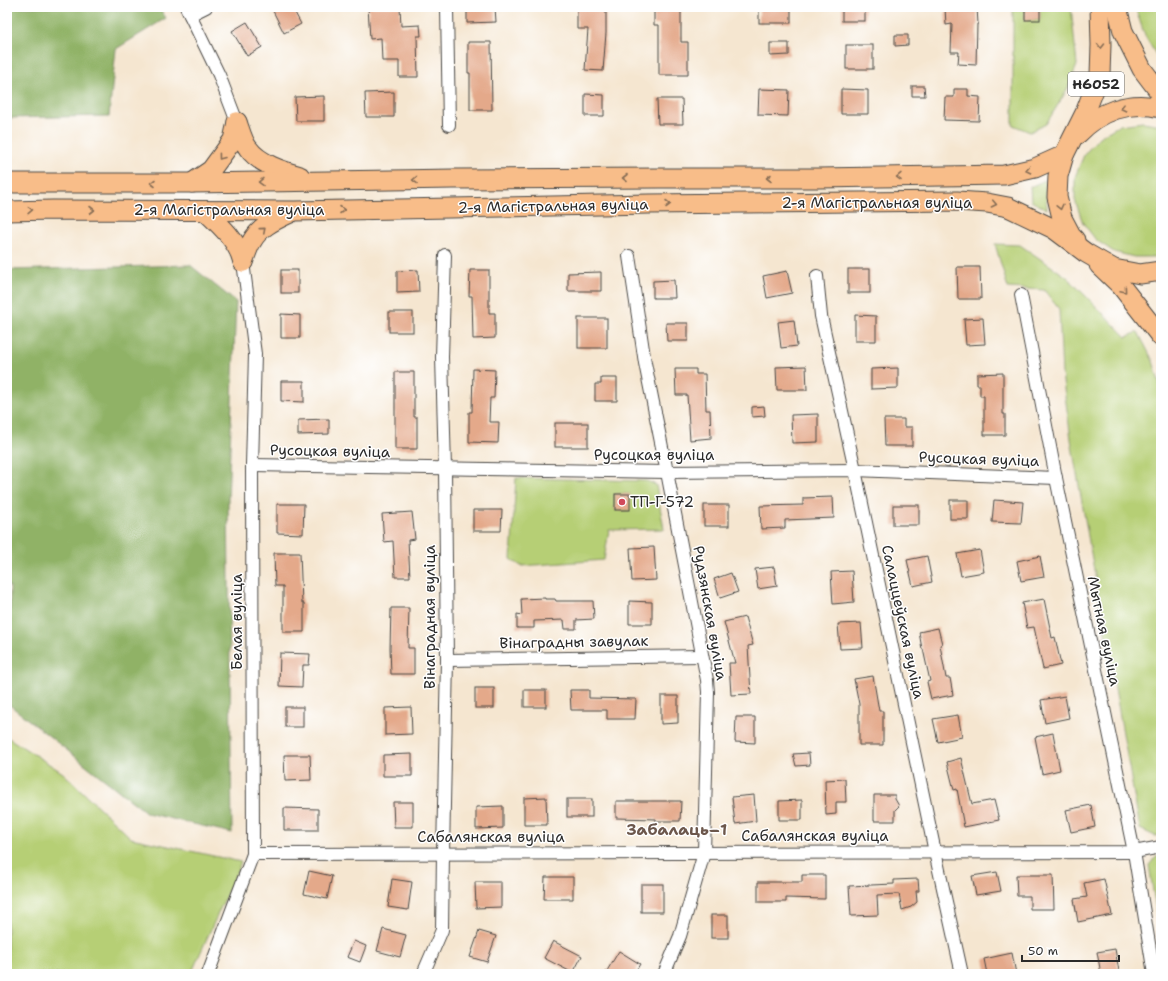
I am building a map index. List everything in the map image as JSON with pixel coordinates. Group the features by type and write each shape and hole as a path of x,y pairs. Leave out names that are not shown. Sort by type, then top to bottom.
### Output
{"main road":[{"name":"Н6052","path":"1100,7 1100,74 1085,113 1064,155 1058,176 1058,197 1062,218 1072,237 1086,253 1121,286 1161,337"},
{"name":"Н6052","path":"1117,7 1123,30 1142,69 1161,94"},
{"name":"Н6052","path":"1064,155 1078,133 1099,116 1124,106 1150,105 1161,108"},
{"path":"237,122 248,148 257,158 275,168 314,181"},
{"path":"192,183 211,170 233,140 237,122"},
{"name":"2-я Магістральная вуліца","path":"7,182 192,183 1004,175 1035,168 1064,155"},
{"name":"2-я Магістральная вуліца","path":"7,211 295,211 649,204 987,203 1008,207 1054,229 1086,253"},
{"path":"205,211 224,230 241,252 244,262"},
{"path":"244,262 252,240 261,230 274,221 295,211"},
{"name":"Н6052","path":"1086,253 1114,269 1140,274 1161,271"}],"street":[{"path":"206,7 188,11 219,75 237,122"},
{"path":"448,7 450,125"},
{"name":"Вінаградная вуліца","path":"423,974 442,930 447,660 442,357 445,255"},
{"name":"Рудзянская вуліца","path":"630,256 645,363 707,680 708,692 704,853 680,936 664,974"},
{"name":"Белая вуліца","path":"208,974 253,854 252,465 255,354 244,262"},
{"name":"Салаццеўская вуліца","path":"817,276 821,316 962,974"},
{"name":"Мытная вуліца","path":"1021,295 1056,478 1134,852 1154,974"},
{"name":"Русоцкая вуліца","path":"252,465 667,472 855,470 1056,478"},
{"name":"Вінаградны завулак","path":"447,660 702,656"},
{"name":"Сабалянская вуліца","path":"253,854 1134,852 1161,847"}],"green space":[{"path":"7,7 159,7 166,18 116,49 109,116 7,118"},
{"path":"1013,7 1025,7 1025,20 1040,20 1040,7 1071,7 1077,65 1067,90 1046,124 1030,132 1013,125"},
{"path":"1135,7 1161,7 1161,63 1145,36"},
{"path":"1143,122 1161,125 1161,255 1155,257 1134,257 1114,252 1096,240 1083,223 1075,200 1075,177 1084,155 1099,137 1120,125"},
{"path":"1045,180 1047,209 1031,201 1030,187"},
{"path":"995,244 1020,245 1067,277 1126,337 1138,332 1153,361 1161,389 1161,835 1155,836 1140,829 1072,446 1062,374 1059,309 1044,290 1008,288"},
{"path":"190,265 236,302 228,500 232,833 147,813 7,703 7,610 10,610 10,586 7,586 7,270"},
{"path":"516,478 647,481 656,485 664,529 609,530 604,560 521,566 511,559","holes":["615,494 630,494 629,510 615,510"]},
{"path":"7,737 63,773 131,838 241,862 191,974 7,974"},
{"path":"1161,856 1161,942 1149,865 1156,857"}],"building":[{"path":"271,7 292,7 301,24 284,33"},
{"path":"368,7 400,7 401,26 420,25 421,36 417,36 418,77 399,77 399,61 382,61 381,38 370,39"},
{"path":"467,7 495,7 496,22 467,23"},
{"path":"577,7 606,7 606,33 603,71 585,70 588,29 577,29"},
{"path":"654,7 681,7 681,42 688,42 688,75 659,75 659,25 654,25"},
{"path":"759,7 791,7 791,23 759,23"},
{"path":"842,7 865,7 865,21 842,21"},
{"path":"977,7 978,24 976,65 958,64 959,52 951,52 952,24 946,25 945,8"},
{"path":"1025,7 1040,7 1040,20 1025,20"},
{"path":"247,22 262,47 247,56 232,31"},
{"path":"895,35 908,35 908,45 895,46"},
{"path":"468,42 491,42 492,110 470,110"},
{"path":"770,43 789,43 789,55 770,56"},
{"path":"846,45 873,45 873,69 846,69"},
{"path":"912,86 924,86 925,96 912,96"},
{"path":"759,89 789,90 788,116 758,115"},
{"path":"841,89 868,90 868,114 841,114"},
{"path":"954,89 968,89 968,96 980,97 979,121 944,120 945,97 954,97"},
{"path":"394,92 394,117 366,117 365,93"},
{"path":"585,94 604,95 604,116 585,116"},
{"path":"324,96 324,121 296,121 295,97"},
{"path":"657,99 682,99 683,124 658,124"},
{"path":"957,267 980,267 981,299 958,299"},
{"path":"848,269 870,269 870,293 848,293"},
{"path":"281,270 298,270 298,293 281,293"},
{"path":"418,270 419,292 397,293 397,271"},
{"path":"470,270 489,270 489,313 495,313 495,338 473,339 472,296 469,296"},
{"path":"787,271 792,293 767,298 763,276"},
{"path":"601,272 601,291 568,291 568,273"},
{"path":"674,280 675,298 653,298 653,281"},
{"path":"389,312 413,312 413,332 389,332"},
{"path":"281,314 300,315 300,338 281,338"},
{"path":"855,315 876,316 876,341 855,341"},
{"path":"578,318 607,318 607,348 578,348"},
{"path":"983,318 985,344 966,345 964,319"},
{"path":"794,320 797,346 781,348 778,322"},
{"path":"666,323 688,323 688,341 667,341"},
{"path":"806,366 807,390 777,390 776,367"},
{"path":"898,368 898,388 871,389 871,369"},
{"path":"473,369 495,370 494,398 490,398 489,422 499,422 498,443 469,442 469,412 472,412"},
{"path":"675,369 696,369 696,374 705,374 706,410 710,410 711,438 690,440 687,395 676,395"},
{"path":"395,372 414,372 414,417 417,417 417,449 395,449"},
{"path":"1003,373 1003,414 1005,414 1005,435 984,435 984,396 980,396 980,385 977,385 977,374"},
{"path":"601,378 617,378 617,401 595,401 595,384 601,384"},
{"path":"281,381 304,381 304,402 281,401"},
{"path":"764,406 765,416 752,417 752,407"},
{"path":"818,414 818,442 792,443 791,415"},
{"path":"329,419 329,434 298,435 298,420"},
{"path":"884,419 904,419 904,427 912,427 912,446 885,446"},
{"path":"555,423 588,423 588,447 555,447"},
{"name":"ТП-Г-572","path":"615,494 630,494 630,510 615,510"},
{"path":"833,497 834,518 785,520 785,528 761,529 760,506 803,505 803,498"},
{"path":"950,500 968,500 968,519 950,519"},
{"path":"994,500 1023,502 1021,523 992,522"},
{"path":"277,504 304,504 303,534 277,533"},
{"path":"704,505 729,505 729,526 704,526"},
{"path":"893,505 919,505 919,525 893,525"},
{"path":"473,510 502,510 501,531 473,531"},
{"path":"412,512 415,539 408,540 410,577 395,577 393,541 384,542 382,514"},
{"path":"654,547 656,580 632,581 630,548"},
{"path":"980,550 984,572 961,576 957,554"},
{"path":"274,553 300,553 302,603 304,603 304,632 283,632 283,586 275,586"},
{"path":"927,556 932,582 913,586 907,560"},
{"path":"1040,556 1044,577 1021,581 1017,561"},
{"path":"774,567 777,586 758,589 755,569"},
{"path":"852,571 854,602 833,604 831,572"},
{"path":"731,573 738,592 720,598 714,579"},
{"path":"521,599 555,599 556,601 593,601 594,619 576,620 576,629 565,629 564,620 534,621 534,628 517,628 517,614 522,615"},
{"path":"1044,599 1052,638 1055,637 1061,665 1043,669 1034,627 1027,628 1022,603"},
{"path":"629,601 652,602 652,624 629,624"},
{"path":"391,608 409,608 408,648 414,648 414,674 391,674"},
{"path":"745,617 753,645 748,646 751,694 731,695 729,663 735,663 724,622"},
{"path":"861,623 863,648 840,649 838,624"},
{"path":"938,628 942,644 940,645 946,678 950,678 953,695 931,699 927,682 930,681 919,632"},
{"path":"280,653 310,654 309,665 303,665 302,687 279,686"},
{"path":"873,676 879,711 883,711 883,745 859,745 859,704 854,679"},
{"path":"475,688 494,688 494,708 475,708"},
{"path":"524,690 546,690 546,707 524,707"},
{"path":"570,690 589,690 589,698 636,699 635,719 607,719 607,710 571,710"},
{"path":"661,696 678,696 678,723 661,724"},
{"path":"1065,696 1069,718 1045,723 1041,700"},
{"path":"285,707 303,707 303,727 285,727"},
{"path":"411,707 412,734 385,735 385,708"},
{"path":"958,715 962,737 938,742 933,719"},
{"path":"736,717 755,717 755,743 735,742"},
{"path":"1053,733 1060,770 1042,774 1035,737"},
{"path":"809,753 810,765 796,766 793,754"},
{"path":"412,754 412,776 383,776 383,755"},
{"path":"284,755 310,755 311,780 285,781"},
{"path":"961,758 972,804 994,800 999,820 964,827 957,789 954,790 947,762"},
{"path":"845,779 846,802 836,802 836,814 826,815 825,780"},
{"path":"754,795 756,821 735,824 732,797"},
{"path":"874,795 895,795 895,799 899,806 895,810 895,821 874,821"},
{"path":"546,797 547,825 524,825 524,798"},
{"path":"567,799 592,799 592,817 567,817"},
{"path":"802,800 802,820 779,820 779,801"},
{"path":"616,801 681,801 680,821 616,818"},
{"path":"393,802 413,802 413,827 394,827"},
{"path":"1091,805 1095,827 1071,832 1066,810"},
{"path":"503,806 503,828 476,829 476,807"},
{"path":"284,808 318,809 318,830 284,830"},
{"path":"309,871 332,876 327,899 304,894"},
{"path":"997,872 1001,891 976,895 972,876"},
{"path":"802,875 825,875 825,899 786,898 786,902 758,902 758,882 802,882"},
{"path":"1016,875 1053,875 1054,909 1030,909 1030,896 1017,896"},
{"path":"545,877 573,877 573,899 544,899"},
{"path":"392,879 412,882 408,910 388,907"},
{"path":"918,879 919,891 916,891 917,902 911,907 902,910 899,894 877,895 878,915 851,916 849,886 894,884 894,880"},
{"path":"1104,879 1112,915 1078,922 1074,899 1087,897 1084,883"},
{"path":"475,882 501,882 501,907 476,908"},
{"path":"641,884 663,884 663,912 641,912"},
{"path":"711,915 728,915 728,938 711,938"},
{"path":"383,929 406,935 400,957 377,951"},
{"path":"479,931 496,936 487,962 470,957"},
{"path":"354,941 366,946 360,962 347,957"},
{"path":"553,941 582,956 573,973 544,958"},
{"path":"1115,949 1119,971 1101,974 1097,952"},
{"path":"619,951 640,964 634,974 605,974"},
{"path":"1012,953 1016,974 987,974 984,959"}],"place":[{"name":"ТП-Г-572","path":"622,502"}],"district":[{"name":"Забалаць–1","path":"677,829"}]}
